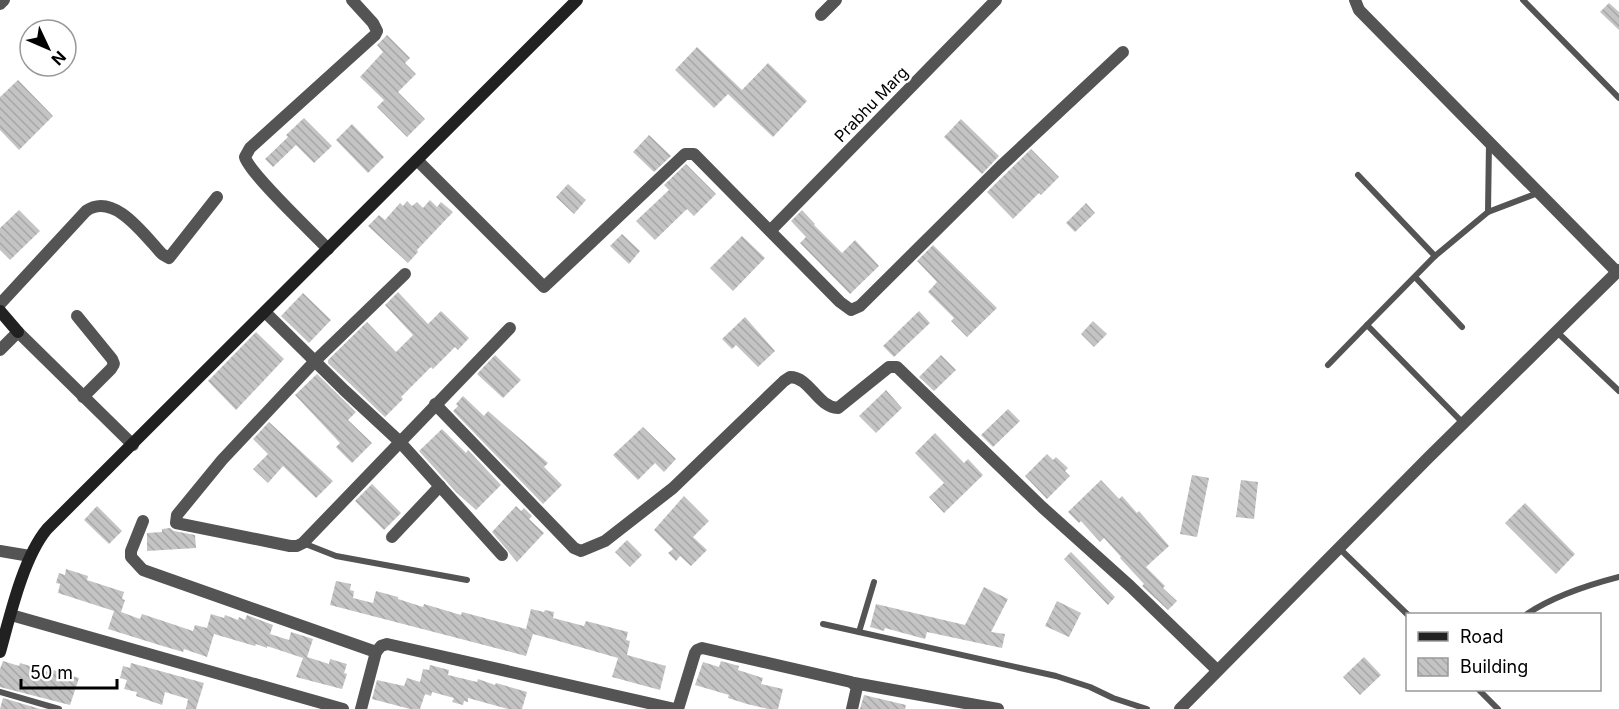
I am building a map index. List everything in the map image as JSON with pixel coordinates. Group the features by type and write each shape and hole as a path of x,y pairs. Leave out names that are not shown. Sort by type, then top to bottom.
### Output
{"street":[{"path":"0,4 4,0"},
{"path":"328,249 264,182 245,157 250,148 375,34 373,22 352,0"},
{"path":"0,652 30,556 47,529 577,0"},
{"path":"822,15 836,0"},
{"name":"Prabhu Marg","path":"771,230 996,0"},
{"path":"1180,709 1618,272 1359,10 1355,0"},
{"path":"417,160 544,287 685,154 698,156 850,310 855,309 1123,51"},
{"path":"0,304 86,211 95,206 105,205 121,214 169,258 217,197"},
{"path":"405,274 315,361 222,460 174,521 178,524 290,546 303,543 510,328"},
{"path":"0,311 18,332 133,445"},
{"path":"265,312 399,441 502,555"},
{"path":"77,315 114,364 83,397"},
{"path":"0,350 18,332"},
{"path":"435,405 574,548 581,551 605,541 673,488 790,377 800,379 826,404 838,408 889,367 897,367 1217,670"},
{"path":"392,537 440,486"},
{"path":"143,521 131,551 131,557 143,570 376,652"},
{"path":"0,551 30,556"},
{"path":"11,615 343,709"},
{"path":"362,709 376,652 381,646 394,644 677,709 695,653 699,648 854,683 998,709"},
{"path":"852,709 857,690 854,683"}],"lane":[{"path":"1523,0 1619,98"},
{"path":"1488,212 1489,143"},
{"path":"1358,175 1436,256"},
{"path":"1328,365 1414,277 1488,212 1538,193"},
{"path":"1414,277 1462,327"},
{"path":"1367,324 1464,424"},
{"path":"1557,332 1619,391"},
{"path":"303,543 336,556 467,580"},
{"path":"1340,549 1406,614"},
{"path":"1530,613 1540,606 1593,583 1619,577"},
{"path":"859,632 874,582"},
{"path":"823,624 1056,676 1090,687 1113,699 1143,708"},
{"path":"1480,691 1498,709"},
{"path":"0,692 59,709"}],"building":[{"path":"1609,3 1619,12 1619,30 1600,12"},
{"path":"387,35 410,58 405,63 416,74 398,92 425,119 407,137 377,107 384,100 360,77 383,52 377,45"},
{"path":"697,47 742,90 768,63 807,101 773,137 728,94 714,108 675,70"},
{"path":"18,80 53,116 19,150 0,130 0,97"},
{"path":"304,118 332,146 314,163 296,145 273,167 265,159"},
{"path":"961,119 999,156 982,174 944,137"},
{"path":"352,124 384,157 368,173 336,140"},
{"path":"649,135 671,156 654,172 633,152"},
{"path":"1031,149 1059,177 1013,219 987,192"},
{"path":"686,164 716,194 694,216 687,209 655,240 636,221 669,190 664,185"},
{"path":"568,184 586,200 574,214 556,197"},
{"path":"430,200 437,207 441,202 453,212 417,250 418,252 408,263 368,226 379,215 385,220 400,203 403,206 407,201 412,206 417,202 423,208"},
{"path":"1086,203 1095,213 1075,232 1066,223"},
{"path":"19,210 40,231 10,260 0,250 0,228"},
{"path":"802,210 842,253 855,240 879,266 850,294 800,243 806,237 791,221"},
{"path":"622,234 640,251 629,264 610,246"},
{"path":"742,236 765,258 733,291 710,268"},
{"path":"933,245 997,308 967,337 951,321 954,318 928,292 937,282 917,261"},
{"path":"398,292 428,324 441,311 469,338 458,350 455,347 433,369 431,367 385,417 328,363 328,360 367,322 396,352 413,335 385,305"},
{"path":"303,293 331,320 309,343 281,316"},
{"path":"919,311 930,323 894,357 883,346"},
{"path":"745,317 775,351 758,367 736,345 732,349 722,339"},
{"path":"1093,321 1107,334 1094,347 1081,334"},
{"path":"256,332 284,359 236,410 208,381"},
{"path":"495,355 521,380 503,398 477,374"},
{"path":"941,355 956,370 934,391 919,377"},
{"path":"317,374 356,412 348,420 372,443 352,463 336,447 340,443 295,395"},
{"path":"886,390 902,408 876,433 859,416"},
{"path":"463,396 484,416 488,411 548,463 544,467 562,485 543,504 453,411"},
{"path":"1008,409 1020,421 993,447 981,435"},
{"path":"269,422 333,481 316,498 283,466 268,483 253,469 268,454 253,439"},
{"path":"643,427 676,459 664,472 655,463 638,480 613,455"},
{"path":"442,429 466,453 468,450 501,485 476,510 456,492 419,451"},
{"path":"935,433 964,463 968,459 983,475 944,513 929,497 944,483 915,453"},
{"path":"1047,454 1053,460 1056,457 1068,468 1065,471 1070,476 1047,499 1025,476"},
{"path":"1192,475 1209,478 1197,537 1180,534"},
{"path":"1101,480 1119,499 1122,496 1137,513 1139,511 1169,546 1146,567 1177,601 1168,610 1142,586 1144,584 1104,538 1100,542 1081,521 1079,523 1068,512"},
{"path":"1241,480 1258,482 1254,519 1236,517"},
{"path":"372,484 401,513 384,530 355,501"},
{"path":"684,496 709,521 693,537 707,550 691,566 680,556 676,561 668,553 673,549 654,530"},
{"path":"1525,503 1575,554 1556,574 1505,523"},
{"path":"97,506 122,531 109,544 84,520"},
{"path":"516,506 521,511 524,508 532,516 529,519 544,533 517,562 492,532"},
{"path":"170,528 174,531 195,535 196,548 147,551 147,533 162,532 162,529"},
{"path":"627,540 642,555 630,567 615,552"},
{"path":"1071,552 1115,597 1108,605 1064,559"},
{"path":"66,569 88,576 87,580 124,592 122,599 125,600 121,612 140,619 142,614 193,631 195,625 207,628 211,614 224,618 225,615 238,620 239,617 245,620 247,615 273,625 270,634 289,640 291,632 313,639 307,657 329,664 330,659 347,664 344,673 347,674 342,689 296,677 303,658 267,646 267,648 256,644 255,646 214,634 207,657 108,629 114,611 58,593 60,584 56,583 59,573 65,575"},
{"path":"336,581 351,584 350,590 354,591 353,598 373,603 376,591 423,607 424,604 461,615 462,612 526,629 531,609 544,612 545,610 554,612 553,618 584,626 586,621 628,632 626,640 630,641 627,655 666,666 660,690 612,677 618,658 533,634 526,656 330,605"},
{"path":"984,587 1008,599 991,632 1005,634 1002,648 927,632 925,639 885,628 884,631 870,627 876,604 965,625"},
{"path":"1057,601 1081,613 1069,637 1045,626"},
{"path":"1364,657 1381,675 1360,695 1343,677"},
{"path":"3,661 19,666 20,663 49,672 50,669 79,678 70,705 0,687 0,669"},
{"path":"721,661 739,666 738,670 763,678 761,684 783,689 778,709 747,704 728,698 729,695 695,685 703,662 719,667"},
{"path":"131,663 204,683 196,709 186,709 188,699 165,692 162,705 136,696 137,692 124,689 127,680 120,678 123,666 130,668"},
{"path":"430,665 449,670 448,675 477,682 478,679 527,692 522,709 508,709 468,698 468,702 464,701 463,705 452,702 454,698 432,692 431,696 425,694 420,709 410,709 372,699 377,680 404,686 407,678 420,682 423,669 429,670"},
{"path":"864,695 906,705 905,709 860,709"},
{"path":"3,698 40,709 0,709"}]}
